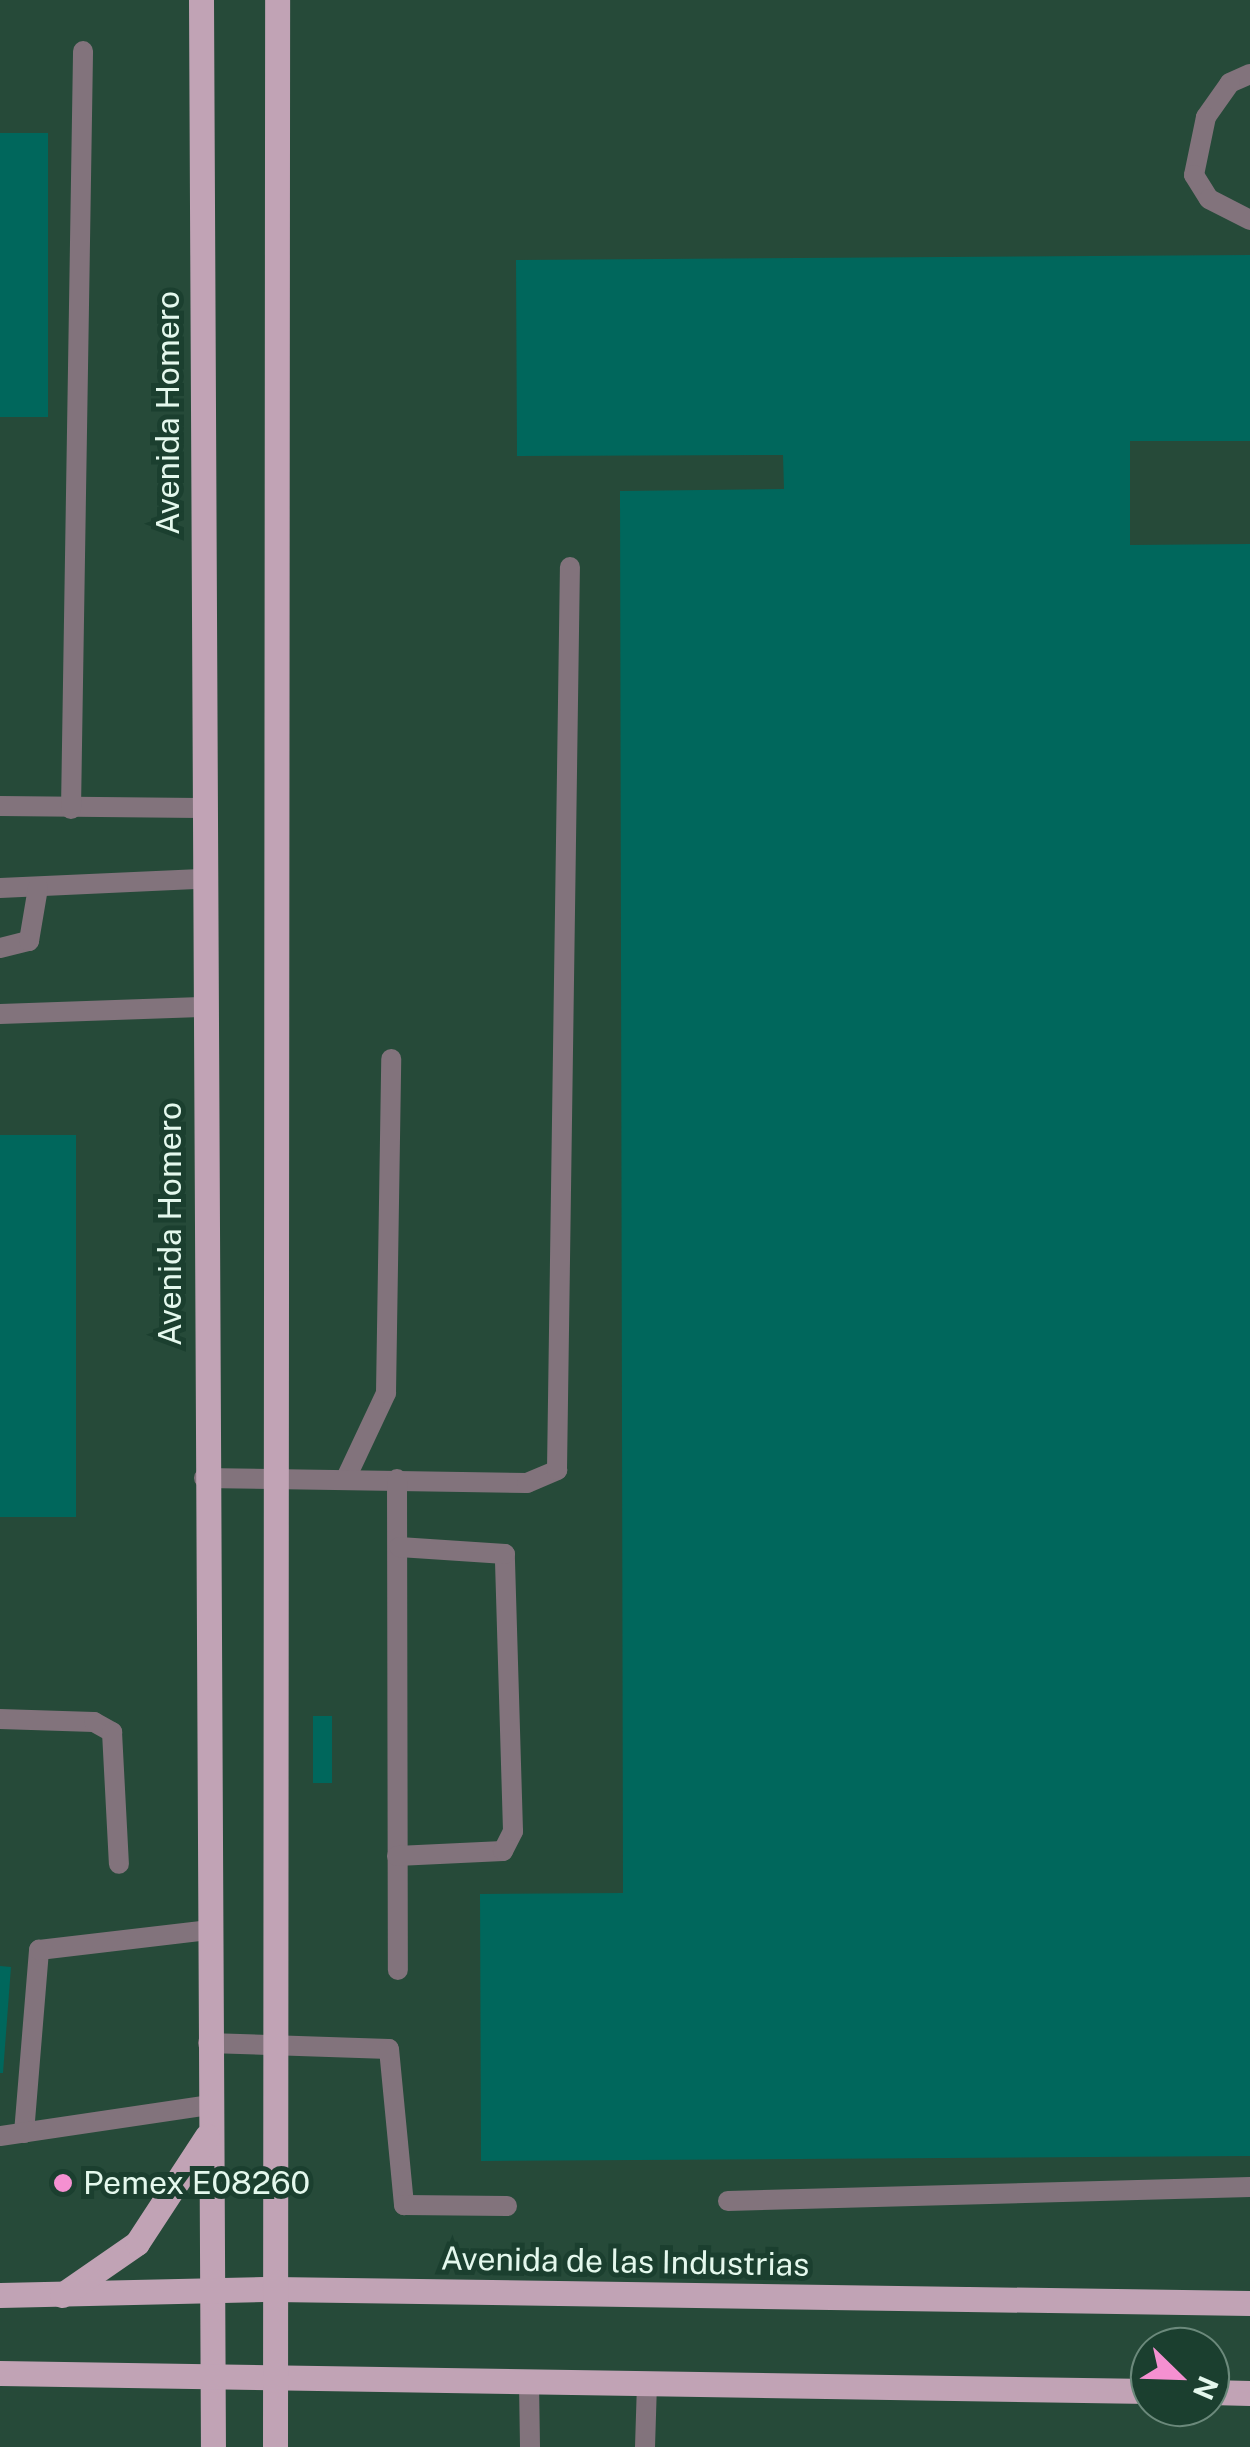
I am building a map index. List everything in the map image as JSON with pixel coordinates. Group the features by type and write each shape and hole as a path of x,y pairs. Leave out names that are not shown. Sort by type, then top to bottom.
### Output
{"main road":[{"name":"Avenida Homero","path":"201,0 200,808 213,2447"},
{"path":"275,2447 277,0"},
{"path":"62,2295 137,2242 181,2188 209,2132"},
{"name":"Avenida de las Industrias","path":"0,2295 274,2290 1250,2303"},
{"path":"0,2373 1130,2391"}],"lane":[{"path":"71,809 83,51"},
{"path":"1250,74 1230,83 1194,150 1194,175 1209,199 1250,220"},
{"path":"204,1478 347,1476 527,1483 557,1470 570,567"},
{"path":"0,806 200,808"},
{"path":"0,888 202,879"},
{"path":"0,948 29,941 38,888"},
{"path":"0,1014 202,1007"},
{"path":"347,1476 386,1393 391,1059"},
{"path":"397,1479 398,1970"},
{"path":"397,1856 503,1850 513,1831 508,1560 496,1549 399,1547"},
{"path":"0,1719 94,1722 112,1732 119,1864"},
{"path":"24,2133 39,1950 208,1930"},
{"path":"208,2043 390,2049 404,2204 507,2206"},
{"path":"0,2136 209,2104"},
{"path":"728,2202 1250,2186"},
{"path":"529,2382 530,2447"},
{"path":"645,2447 647,2384"}],"building":[{"path":"0,133 48,133 48,417 0,417"},
{"path":"1250,255 1250,441 1130,441 1130,545 1250,544 1250,2156 481,2161 480,1894 623,1893 620,491 784,489 783,455 517,456 516,260"},
{"path":"0,1135 76,1135 76,1517 0,1517"},
{"path":"313,1716 332,1716 332,1783 313,1783"},
{"path":"0,1966 11,1967 3,2073 0,2073"}],"place":[{"name":"Pemex E08260","path":"63,2183"}]}
